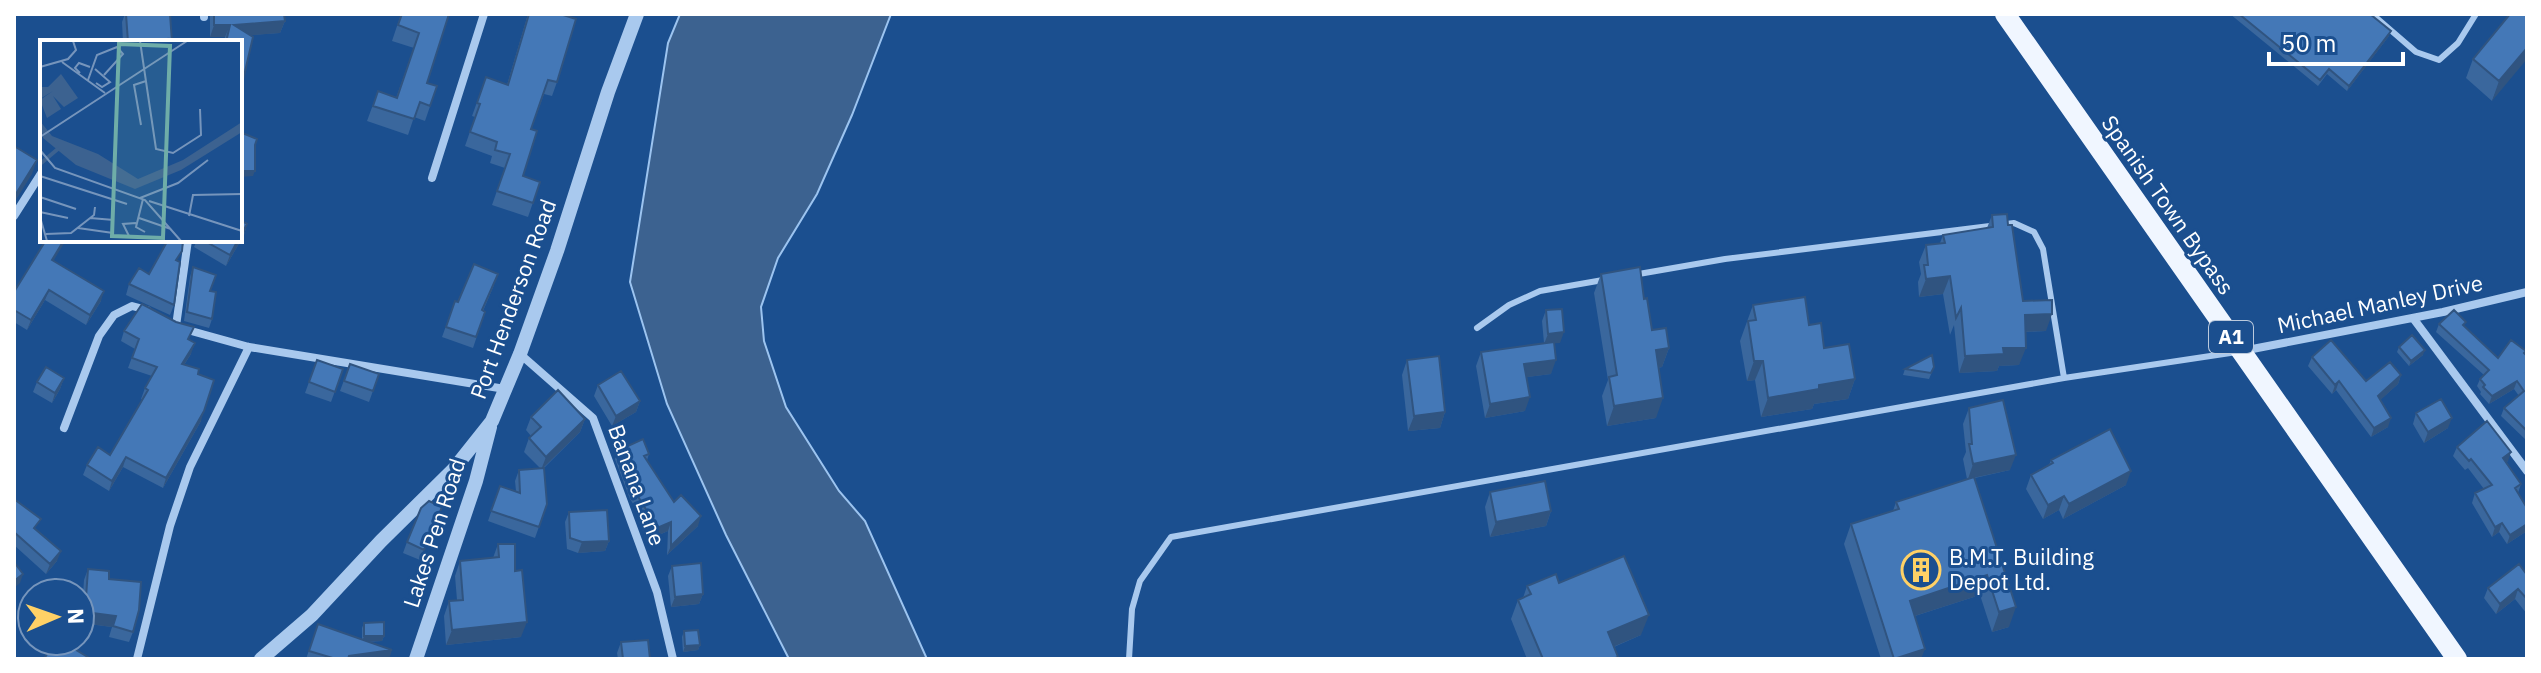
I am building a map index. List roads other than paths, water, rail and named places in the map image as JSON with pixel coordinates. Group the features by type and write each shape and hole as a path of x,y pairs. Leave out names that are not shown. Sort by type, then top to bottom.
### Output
{"main road":[{"name":"Spanish Town Bypass","path":"2005,14 2457,659"}],"street":[{"path":"432,178 484,14"},
{"name":"Port Henderson Road","path":"261,659 312,615 453,470 492,421 557,251 608,92 637,14"},
{"path":"14,216 40,175"},
{"path":"176,326 188,242"},
{"name":"Michael Manley Drive","path":"2241,351 2443,312 2525,292"},
{"path":"64,428 99,336 114,315 132,306 140,307 176,326 249,347 505,389"},
{"path":"2413,318 2527,471"},
{"path":"137,659 165,541 190,467 249,347"},
{"name":"Banana Lane","path":"520,354 593,418 657,592 673,659"},
{"name":"Lakes Pen Road","path":"416,659 476,481 492,421"}],"lane":[{"path":"2372,14 2416,52 2439,60 2458,43 2476,14"},
{"path":"1477,328 1509,305 1540,291 1725,259 2014,223 2034,232 2043,249 2064,378"},
{"path":"1129,659 1132,609 1140,581 1171,537 2064,378 2241,351"}],"water":[{"path":"680,14 891,14 817,194 778,258 761,307 764,341 786,407 839,491 865,521 927,659 789,659 726,535 667,404 630,282 668,43"}],"place":[{"name":"B.M.T. Building Depot Ltd.","path":"1921,570"}]}
